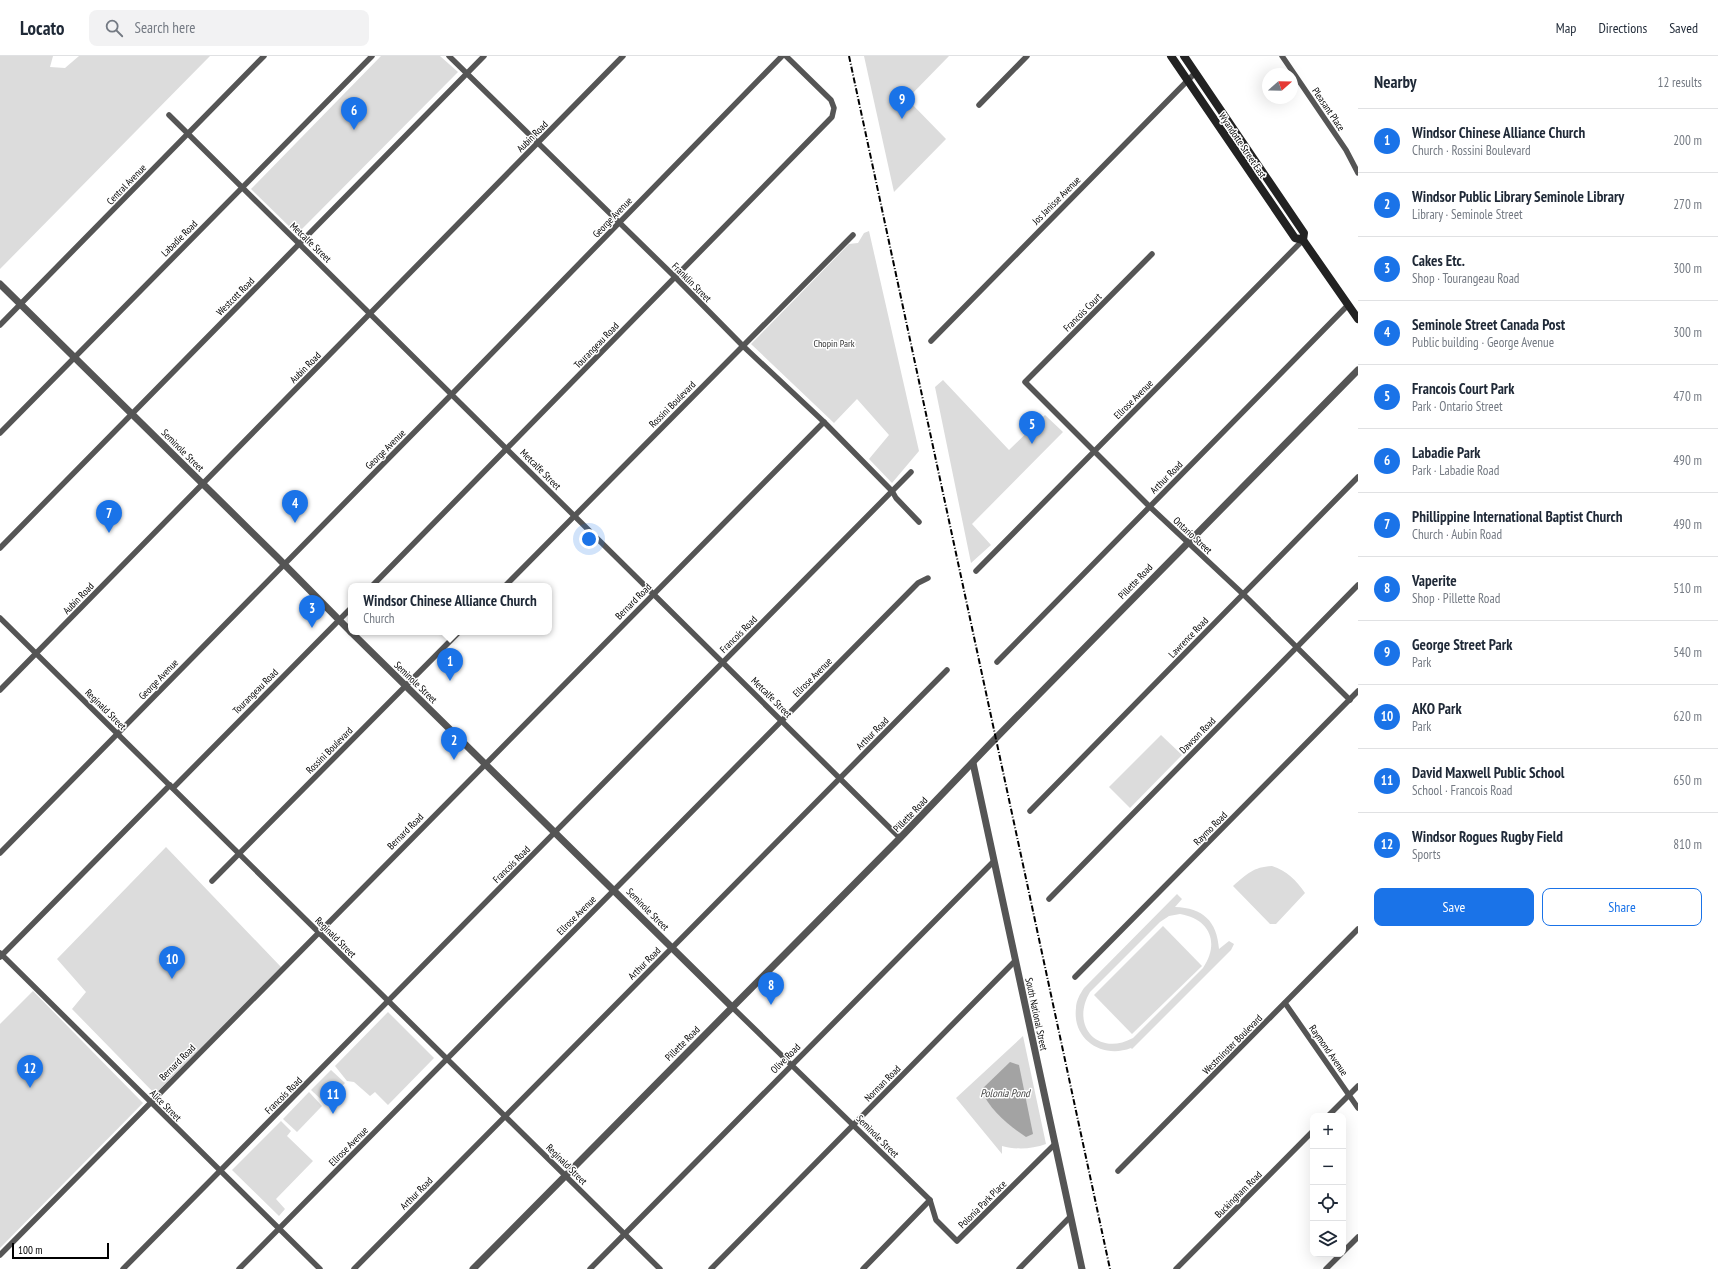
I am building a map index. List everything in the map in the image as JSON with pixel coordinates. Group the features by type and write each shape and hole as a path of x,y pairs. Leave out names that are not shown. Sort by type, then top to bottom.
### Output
{"main road":[{"name":"Wyandotte Street East","path":"1172,56 1187,81 1295,238 1303,240 1358,319"},
{"name":"Wyandotte Street East","path":"1184,56 1304,233 1303,240"}],"street":[{"name":"Central Avenue","path":"0,325 264,56"},
{"name":"Labadie Road","path":"0,433 372,56"},
{"name":"Franklin Street","path":"449,56 675,277 743,346 824,422 892,491 896,498 919,522"},
{"name":"Westcott Road","path":"0,548 484,56"},
{"name":"Aubin Road","path":"0,690 624,56"},
{"name":"George Avenue","path":"0,853 782,56"},
{"name":"Tourangeau Road","path":"375,583 832,117 834,108 831,100 786,56"},
{"path":"979,104 1027,56"},
{"name":"Pleasant Place","path":"1282,56 1346,150 1358,173"},
{"name":"Jos Janisse Avenue","path":"931,341 1195,73"},
{"name":"Metcalfe Street","path":"169,114 900,838"},
{"name":"Rossini Boulevard","path":"508,583 853,235"},
{"name":"Ellrose Avenue","path":"976,571 1303,240"},
{"name":"Francois Court","path":"1025,382 1152,254"},
{"name":"Seminole Street","path":"0,284 348,629"},
{"name":"Arthur Road","path":"997,662 1348,305"},
{"name":"Pillette Road","path":"473,1269 900,838 1187,543 1358,370"},
{"name":"Ontario Street","path":"1025,382 1149,506 1243,594 1350,700"},
{"name":"Bernard Road","path":"0,1255 824,422"},
{"name":"Francois Road","path":"123,1269 911,472"},
{"name":"Lawrence Road","path":"1030,811 1358,477"},
{"name":"Ellrose Avenue","path":"239,1269 782,720 918,584 928,578"},
{"name":"Dawson Road","path":"1049,899 1358,585"},
{"name":"Tourangeau Road","path":"1,955 348,611"},
{"name":"Reginald Street","path":"0,618 660,1269"},
{"name":"Seminole Street","path":"354,635 930,1200"},
{"name":"Rossini Boulevard","path":"212,881 456,635"},
{"name":"Arthur Road","path":"354,1269 947,670"},
{"name":"Raymo Road","path":"1075,977 1358,691"},
{"name":"South National Street","path":"973,763 1082,1269"},
{"name":"Olive Road","path":"590,1269 994,861"},
{"name":"Westminster Boulevard","path":"1118,1171 1358,929"},
{"name":"Alice Street","path":"1,955 320,1269"},
{"name":"Norman Road","path":"711,1269 1015,961"},
{"name":"Raymond Avenue","path":"1285,1003 1358,1108"},
{"path":"1331,1113 1358,1086"},
{"name":"Buckingham Road","path":"1176,1269 1310,1134"},
{"name":"Polonia Park Place","path":"930,1200 936,1220 957,1241 1055,1144"},
{"path":"862,1269 930,1200"},
{"path":"1019,1269 1070,1217"},
{"path":"1346,1249 1358,1237"},
{"path":"1326,1269 1338,1257"}],"green space":[{"path":"0,56 53,56 50,67 65,68 79,56 210,56 0,269"},
{"path":"381,56 440,56 458,72 297,234 251,189"},
{"path":"864,56 949,56 907,99 946,139 894,192"},
{"name":"Chopin Park","path":"869,231 919,451 892,483 869,459 889,435 857,399 834,423 751,344 849,244 858,243 864,233"},
{"path":"943,380 1009,450 1045,415 1063,432 972,524 991,545 971,563 935,387"},
{"path":"1161,735 1182,755 1130,808 1109,787"},
{"path":"166,847 281,967 155,1094 72,1009 86,992 57,959"},
{"path":"1272,866 1291,876 1305,893 1276,924 1270,924 1233,886 1246,875 1255,870"},
{"path":"1177,894 1182,899 1175,907 1185,908 1201,913 1212,924 1218,939 1219,949 1229,941 1234,944 1231,950 1132,1049 1110,1051 1100,1049 1084,1038 1076,1019 1076,1005 1077,1000 1084,988","holes":["1180,914 1199,921 1205,927 1211,941 1211,950 1203,968 1133,1038 1120,1043 1109,1044 1099,1041 1091,1035 1086,1027 1083,1016 1090,992 1160,922 1169,916"]},
{"path":"1163,926 1202,966 1132,1034 1094,995"},
{"path":"33,991 143,1103 0,1248 0,1024"},
{"path":"388,1012 434,1058 388,1105 375,1092 370,1096 354,1082 347,1081 335,1066"},
{"path":"1023,1036 1046,1144 1024,1148 1002,1146 1002,1154 956,1098"},
{"path":"331,1070 345,1083 325,1103 311,1090"},
{"path":"309,1092 322,1106 297,1132 283,1119"},
{"path":"281,1121 291,1131 287,1136 313,1161 276,1199 285,1209 279,1216 232,1170"}],"water":[{"name":"Polonia Pond","path":"1010,1062 1019,1065 1033,1134 1026,1137 994,1110 981,1090"}],"railway":[{"path":"849,56 1110,1269"}],"place":[{"name":"George Street Park","path":"902,119"},
{"name":"Labadie Park","path":"354,130"},
{"name":"Francois Court Park","path":"1032,444"},
{"name":"Seminole Street Canada Post","path":"295,523"},
{"name":"Phillippine International Baptist Church","path":"109,533"},
{"name":"Cakes Etc.","path":"312,628"},
{"name":"Windsor Chinese Alliance Church","path":"450,681"},
{"name":"Windsor Public Library Seminole Library","path":"454,760"},
{"name":"AKO Park","path":"172,979"},
{"name":"Vaperite","path":"771,1005"},
{"name":"Windsor Rogues Rugby Field","path":"30,1088"},
{"name":"David Maxwell Public School","path":"333,1114"}]}
